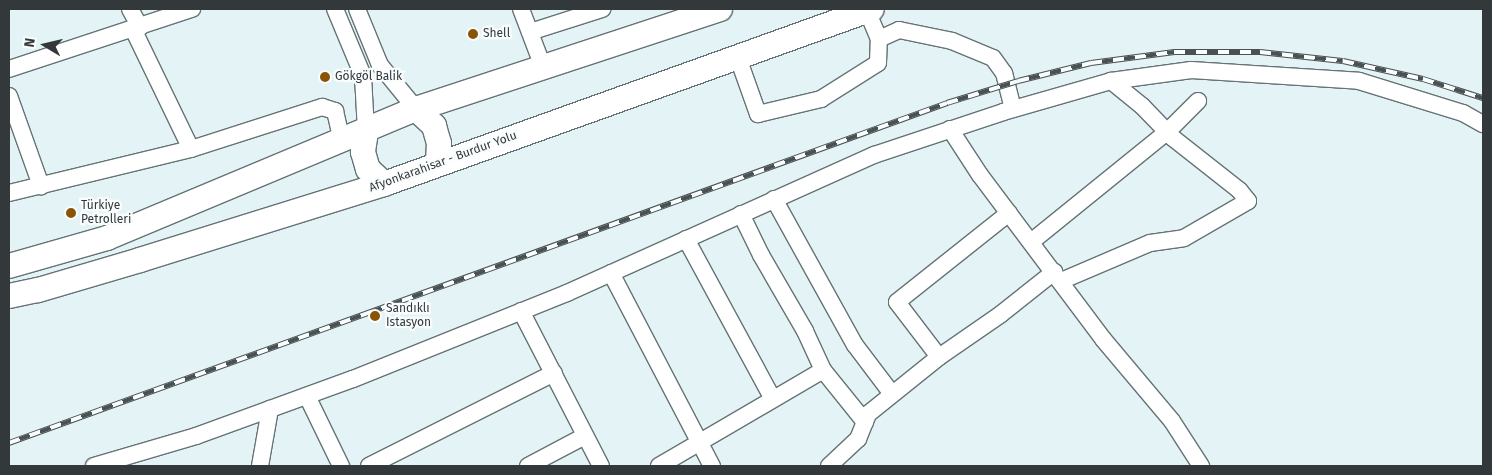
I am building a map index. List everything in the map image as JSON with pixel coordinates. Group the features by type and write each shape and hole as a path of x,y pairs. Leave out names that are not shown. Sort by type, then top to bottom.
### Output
{"highway":[{"path":"9,266 106,238 416,110 720,9"},
{"name":"Afyonkarahisar - Burdur Yolu","path":"9,296 38,290 140,260 384,184 869,10"},
{"path":"416,110 434,126 439,143 438,164"},
{"path":"366,132 364,152 368,169 384,184"}],"street":[{"path":"130,9 191,149"},
{"path":"9,69 192,9"},
{"path":"335,9 363,76 366,132"},
{"path":"356,9 380,65 416,110"},
{"path":"521,9 543,67"},
{"path":"530,32 602,9"},
{"path":"742,69 758,114 821,99 878,63 879,39 869,10"},
{"path":"879,39 899,30 952,41 993,58 1004,73 1013,109"},
{"path":"94,466 196,436 307,396 521,312 874,154 1013,109 1111,81 1191,70 1359,81 1463,113 1483,124"},
{"path":"829,466 858,438 868,414 892,394 939,357 1057,276 1150,243 1184,238 1248,200 1239,190 1167,132 1142,106 1111,81"},
{"path":"9,96 41,186"},
{"path":"1032,242 1167,132 1198,101"},
{"path":"9,193 191,149 322,107 335,111 342,141"},
{"path":"950,129 980,175 1103,339 1172,421 1202,466"},
{"path":"774,199 855,344 892,394"},
{"path":"939,357 897,302 1009,213"},
{"path":"741,214 761,255 805,331 823,370 865,422"},
{"path":"686,238 773,399"},
{"path":"611,273 712,466"},
{"path":"521,312 601,466"},
{"path":"659,466 823,370"},
{"path":"369,466 554,373"},
{"path":"307,396 341,466"},
{"path":"260,466 270,409"},
{"path":"528,466 586,436"}],"railway":[{"path":"9,443 947,103 1018,81 1091,63 1174,52 1260,52 1343,61 1423,79 1483,98"}],"place":[{"name":"Shell","path":"473,34"},
{"name":"Gökgöl Balik","path":"325,77"},
{"name":"Türkiye Petrolleri","path":"71,213"},
{"name":"Sandıklı Istasyon","path":"375,316"}]}
